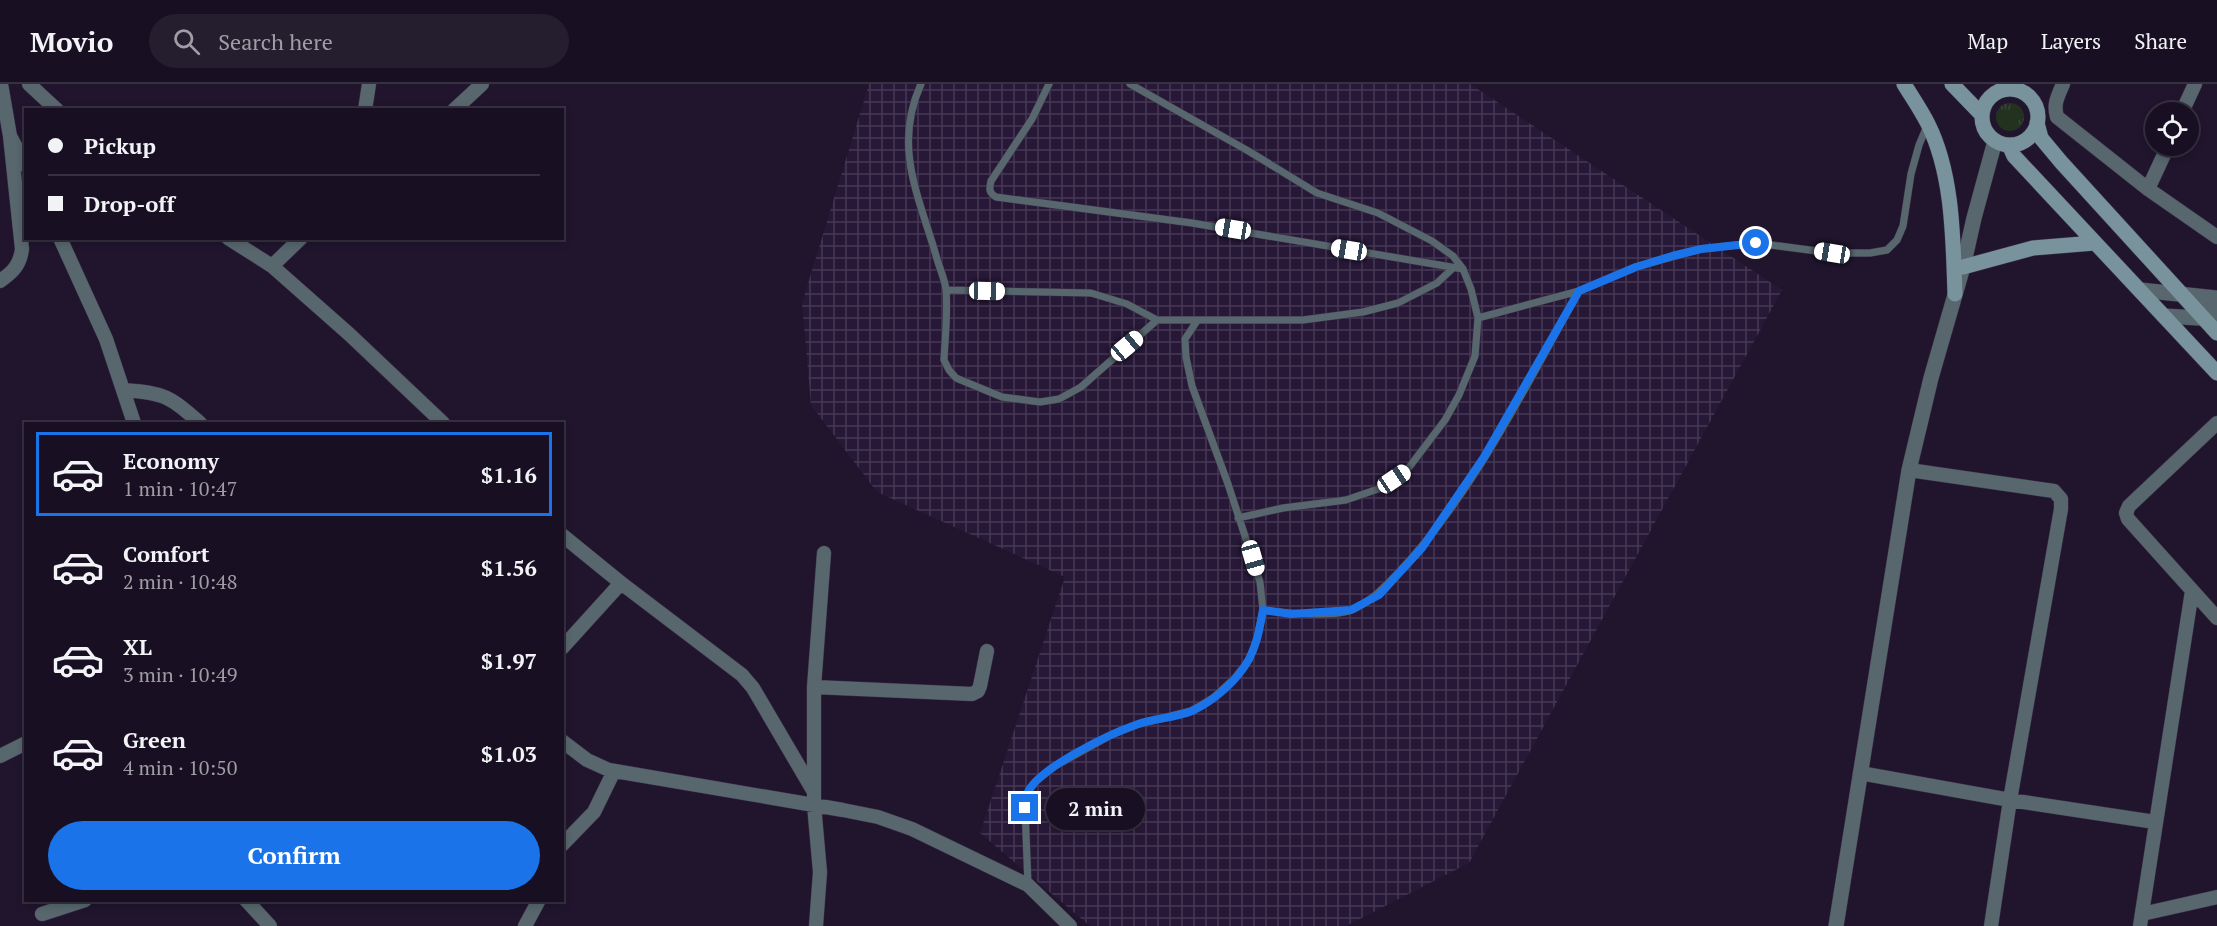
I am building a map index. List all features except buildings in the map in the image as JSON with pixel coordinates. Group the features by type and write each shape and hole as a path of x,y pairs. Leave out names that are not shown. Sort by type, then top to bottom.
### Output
{"main road":[{"path":"1904,84 1928,124 1937,148 1950,204 1955,294"},
{"path":"1952,84 1982,115"},
{"path":"2002,143 2024,141 2034,130 2038,114 2031,98 2007,87 1986,101 1982,115 1985,130 2002,143 2217,373"},
{"path":"2037,123 2041,138 2061,162 2180,293 2213,317 2217,333"},
{"path":"1963,267 2021,250 2094,243"}],"street":[{"path":"0,281 13,272 20,261 22,249 10,136 1,84"},
{"path":"29,84 55,108"},
{"path":"365,108 369,84"},
{"path":"456,108 482,84"},
{"path":"2063,84 2056,100 2057,117 2148,189 2217,237"},
{"path":"2187,102 2195,84"},
{"path":"10,136 24,162"},
{"path":"1836,926 1909,470 1974,218 2002,143"},
{"path":"2148,189 2163,156"},
{"path":"61,240 106,339 135,422"},
{"path":"231,240 272,266 349,334 442,422"},
{"path":"272,266 299,240"},
{"path":"2140,290 2217,298"},
{"path":"2199,296 2213,317"},
{"path":"2164,316 2213,317"},
{"path":"124,390 164,395 182,406 199,422"},
{"path":"2217,423 2129,506 2126,513 2128,519 2217,618"},
{"path":"1909,470 2054,491 2061,499 1991,926"},
{"path":"564,537 742,675 753,688 814,798"},
{"path":"816,926 820,872 814,798 814,687 824,553"},
{"path":"564,646 621,583"},
{"path":"2192,591 2141,920 2217,897"},
{"path":"814,687 972,694 978,691 980,686 987,651"},
{"path":"564,743 587,760 614,771 814,798 912,829 1028,885 1070,926"},
{"path":"0,756 24,744"},
{"path":"564,843 594,812 614,771"},
{"path":"1860,773 2010,801 2155,822"},
{"path":"42,914 79,902"},
{"path":"248,902 270,926"},
{"path":"525,926 538,902"}],"lane":[{"path":"921,84 915,97 908,159 914,189 946,290 944,360 956,378 1002,398 1040,402 1059,399 1081,387 1158,320"},
{"path":"1049,84 1032,119 991,181 989,188 991,194 996,197 1204,225 1463,269"},
{"path":"1130,84 1251,152 1317,193 1378,213 1432,241 1453,256 1463,269 1478,318 1475,356 1459,395 1445,420 1407,470 1381,488 1346,500 1283,508 1238,518"},
{"path":"1478,318 1579,291 1636,267 1711,247 1756,243 1832,253 1870,253 1887,250 1897,240 1903,226 1911,174 1928,124"},
{"path":"946,290 1091,293 1127,304 1158,320 1303,320 1363,312 1398,303 1437,283 1453,268"},
{"path":"1263,610 1291,614 1351,610 1379,595 1422,548 1484,457 1579,291"},
{"path":"1028,885 1025,808 1027,794 1035,782 1055,766 1113,734 1139,724 1191,711 1214,698 1235,678 1249,660 1257,639 1263,610 1260,582 1228,484 1192,386 1186,357 1185,339 1197,321"}],"shaded area":[{"path":"869,84 1470,84 1782,290 1469,863 1346,926 1090,926 980,833 1065,577 877,492 811,405 802,303"}],"green space":[{"path":"2010,103 2020,107 2024,117 2020,127 2010,131 2000,127 1996,117 2000,107"}],"route":[{"path":"1025,808 1027,794 1035,782 1055,766 1113,734 1139,724 1191,711 1214,698 1235,678 1249,660 1257,639 1263,610 1291,614 1351,610 1379,595 1422,548 1484,457 1579,291 1636,267 1672,256 1701,249 1756,243"}]}
